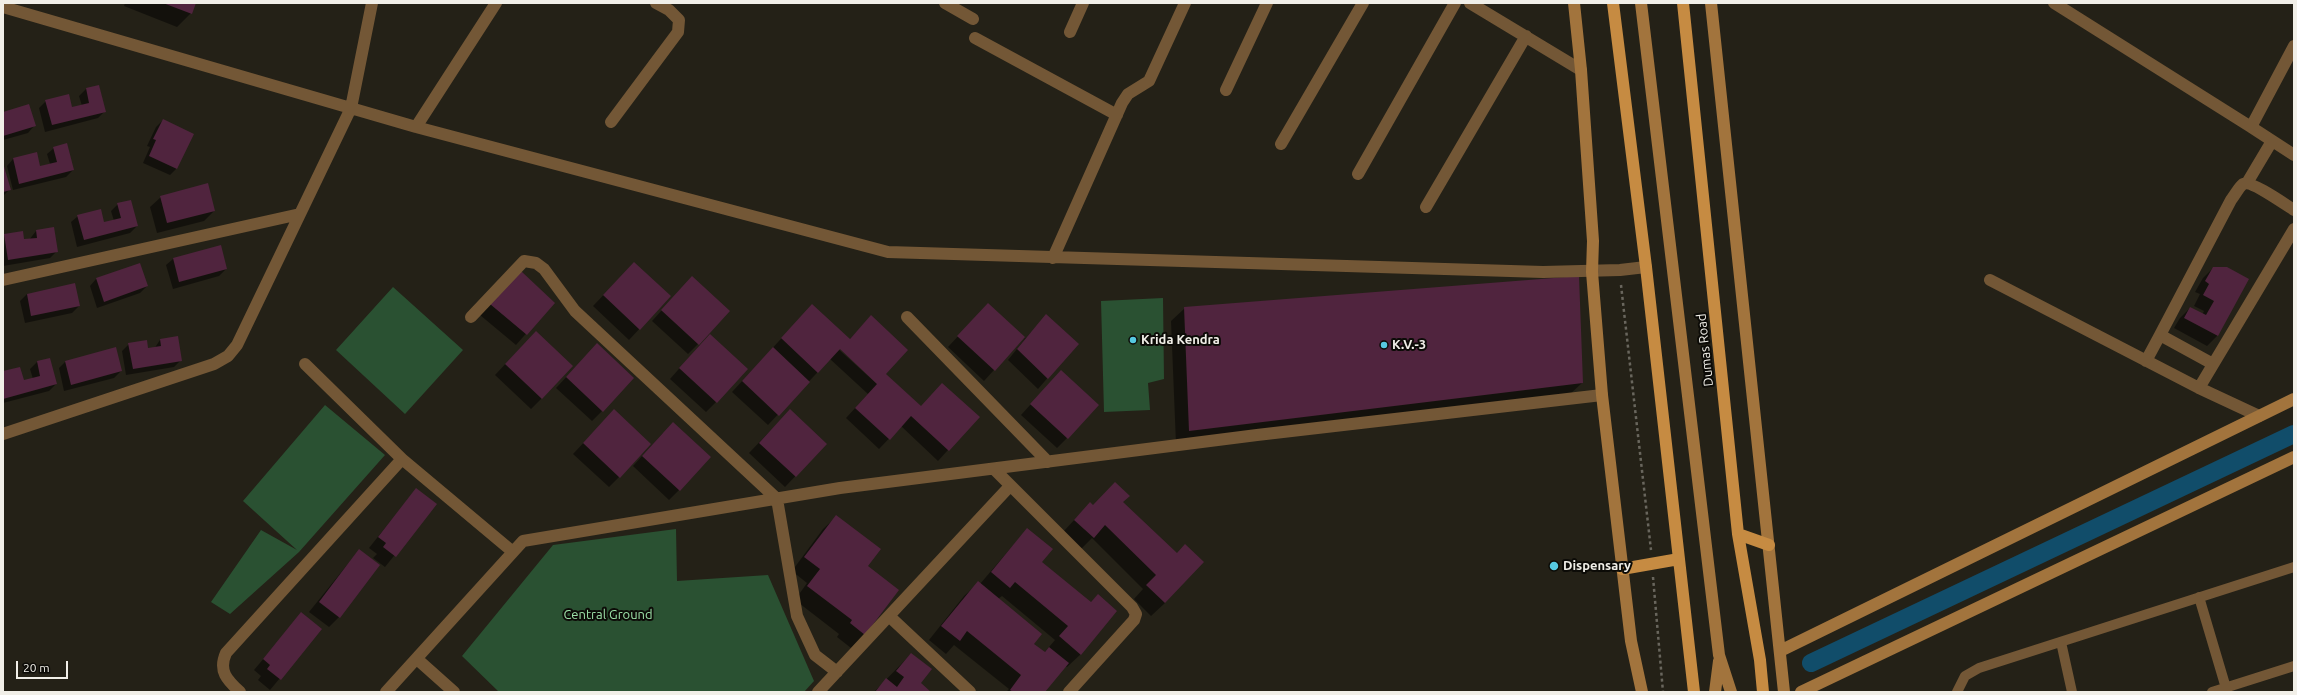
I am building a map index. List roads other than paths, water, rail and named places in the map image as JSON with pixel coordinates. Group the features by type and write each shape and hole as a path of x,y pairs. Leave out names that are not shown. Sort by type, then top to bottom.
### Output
{"main road":[{"path":"1613,3 1646,267 1694,692"},
{"name":"Dumas Road","path":"1683,3 1738,534 1760,660 1764,692"},
{"path":"1738,534 1769,546"},
{"path":"1622,569 1679,559"}],"street":[{"path":"3,434 214,364 228,356 237,344 351,108 372,3"},
{"path":"416,127 496,3"},
{"path":"611,122 678,32 679,20 669,10 656,3"},
{"path":"946,3 974,19"},
{"path":"1070,32 1083,3"},
{"path":"1053,258 1117,115 1128,94 1140,88 1152,76 1185,3"},
{"path":"1226,90 1267,3"},
{"path":"1281,144 1363,3"},
{"path":"1358,174 1455,3"},
{"path":"1470,3 1581,70"},
{"path":"1574,3 1581,70 1593,241 1592,272 1602,395 1630,640 1642,692"},
{"path":"1641,3 1719,655 1731,692"},
{"path":"1711,3 1784,692"},
{"path":"2054,3 2294,155"},
{"path":"7,6 416,127 888,252 1053,258 1592,272 1646,267"},
{"path":"1426,207 1526,36"},
{"path":"974,38 1117,115"},
{"path":"2251,128 2294,46"},
{"path":"2146,361 2231,200 2242,185 2247,183 2272,141"},
{"path":"2247,183 2256,186 2294,210"},
{"path":"3,280 300,214"},
{"path":"2199,388 2294,229"},
{"path":"471,317 524,261 536,263 544,269 575,311 777,499 797,616 815,655 837,672"},
{"path":"1990,280 2199,388 2259,416"},
{"path":"907,317 1048,462"},
{"path":"2160,335 2213,364"},
{"path":"305,364 402,459 513,552"},
{"path":"386,692 523,541 840,488 1602,395"},
{"path":"1780,651 2294,399"},
{"path":"1801,692 2294,457"},
{"path":"240,692 226,679 224,674 223,661 226,654 402,459"},
{"path":"994,469 1132,607 1136,614 1134,620 1069,692"},
{"path":"818,692 1010,486"},
{"path":"889,616 970,692"},
{"path":"1715,692 1719,655"},
{"path":"417,659 454,692"}],"lane":[{"path":"1957,692 1966,676 1979,668 2294,567"},
{"path":"2199,597 2226,688"},
{"path":"2061,642 2072,692"},
{"path":"2212,692 2294,666"}],"waterway":[{"path":"1811,663 2294,434"}],"place":[{"name":"Krida Kendra","path":"1133,340"},
{"name":"K.V.-3","path":"1384,345"},
{"name":"Dispensary","path":"1554,566"}],"park label":[{"name":"Central Ground","path":"608,615"}]}
